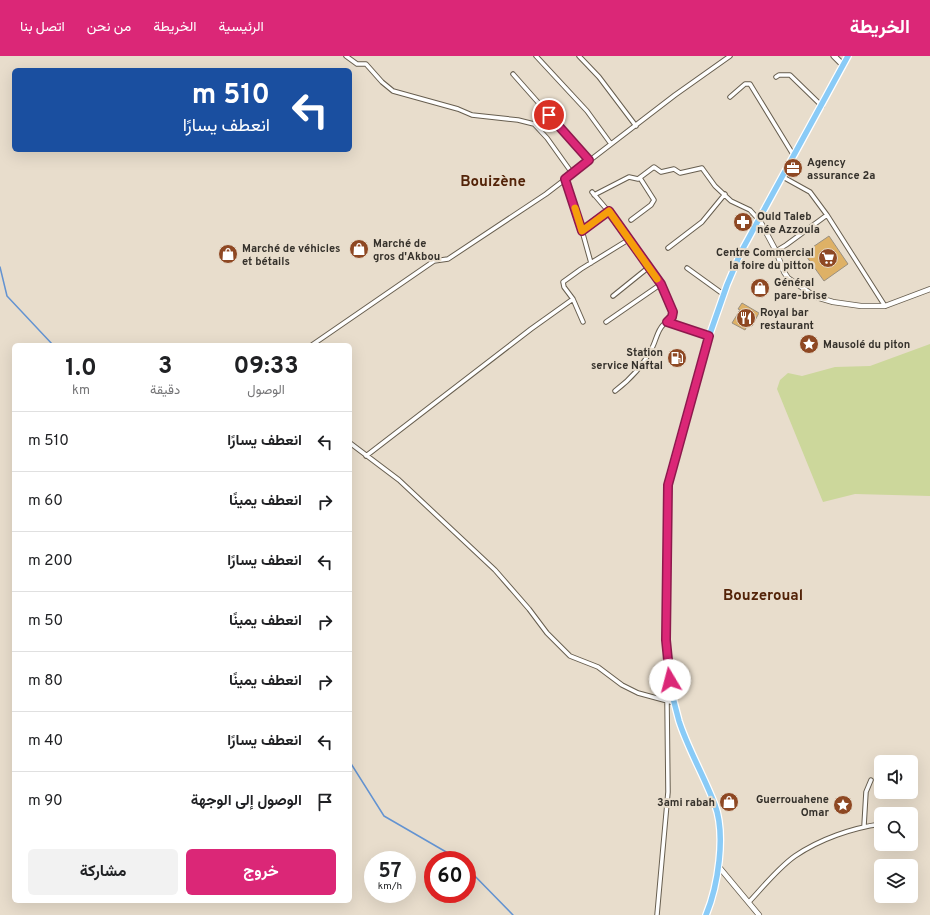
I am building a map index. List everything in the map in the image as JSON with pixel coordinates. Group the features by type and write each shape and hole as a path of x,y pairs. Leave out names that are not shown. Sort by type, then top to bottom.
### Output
{"main road":[{"path":"834,56 843,65"},
{"path":"706,915 713,898 719,867 718,825 716,807 679,721 667,664 668,485 709,336 741,252 760,220 848,56"}],"street":[{"path":"346,56 357,64 366,64 382,82 393,91 451,107 472,115 518,120 534,124 547,138 572,173"},
{"path":"536,56 587,111 611,144"},
{"path":"579,56 598,77 636,126"},
{"path":"315,343 434,261 448,259 546,194 675,95 730,56"},
{"path":"513,74 589,160"},
{"path":"776,77 790,75 822,106"},
{"path":"730,97 745,84 750,84 794,156"},
{"path":"615,391 628,382 637,371 652,348 662,325 672,317 673,312 661,284 628,240 609,211 593,194 630,177 636,180 654,167 661,172 674,169 680,173 702,168 715,186 735,204 750,210 760,220 788,278 816,297 833,302 861,306 885,306 930,288"},
{"path":"783,176 810,192 827,215 885,306"},
{"path":"631,220 651,205 654,200 640,178"},
{"path":"565,179 591,263"},
{"path":"668,248 702,222 724,194"},
{"path":"582,231 609,211"},
{"path":"776,251 827,215"},
{"path":"583,322 573,299 564,288 563,282 628,240"},
{"path":"613,296 649,267"},
{"path":"687,268 724,294"},
{"path":"606,322 661,284"},
{"path":"366,456 531,329 573,299"},
{"path":"667,322 709,336"},
{"path":"352,445 399,480 495,570 529,609 547,633 570,656 598,667 638,693 675,703"},
{"path":"657,915 668,792 667,701"},
{"path":"864,826 866,792 871,780"},
{"path":"749,902 795,856 836,836 864,826 874,825"},
{"path":"719,867 760,915"}],"green space":[{"path":"930,344 930,496 855,494 823,502 777,389 780,380 788,373 802,376 835,367 870,366"}],"building":[{"path":"829,236 848,264 824,281 804,253"},
{"name":"Royal bar restaurant","path":"742,303 759,313 752,326 748,324 745,330 732,323 740,310 738,309"}],"waterway":[{"path":"0,267 7,296 51,343"},
{"path":"352,765 384,816 444,851"},
{"path":"476,877 513,915"}],"slow traffic":[{"path":"575,208 582,231 609,211 628,240 641,254 657,279"}],"place":[{"name":"Agency assurance 2a","path":"793,168"},
{"name":"Ould Taleb née Azzoula","path":"743,222"},
{"name":"Marché de gros d'Akbou","path":"359,249"},
{"name":"Marché de véhicles et bétails","path":"228,254"},
{"name":"Centre Commercial la foire du pitton","path":"828,258"},
{"name":"Général pare-brise","path":"760,288"},
{"name":"Royal bar restaurant","path":"746,318"},
{"name":"Mausolé du piton","path":"809,344"},
{"name":"Station service Naftal","path":"677,358"},
{"name":"3ami rabah","path":"729,802"},
{"name":"Guerrouahene Omar","path":"843,805"}],"district":[{"name":"Bouizène","path":"493,181"},
{"name":"Bouzeroual","path":"763,595"}],"route":[{"path":"549,115 589,160 565,179 582,231 609,211 628,240 641,254 661,284 673,312 672,317 667,322 709,336 668,485 666,640 667,664 670,680"}]}
